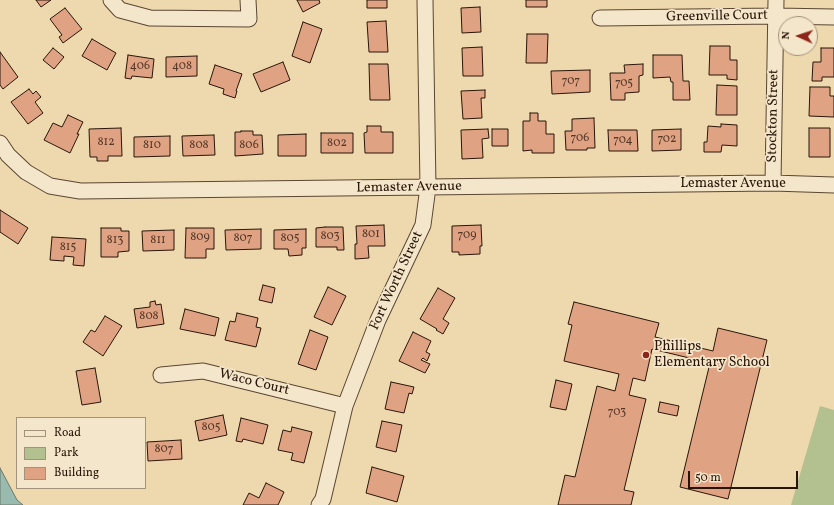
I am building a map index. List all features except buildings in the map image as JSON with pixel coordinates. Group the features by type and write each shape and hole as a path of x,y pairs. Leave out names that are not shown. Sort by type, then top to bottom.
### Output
{"street":[{"path":"110,0 120,10 150,18 248,19 248,0"},
{"name":"Fort Worth Street","path":"319,505 323,499 345,406 378,320 423,226 428,187 425,0"},
{"name":"Stockton Street","path":"773,183 776,0"},
{"name":"Greenville Court","path":"600,18 776,16 834,18"},
{"name":"Lemaster Avenue","path":"0,143 8,155 26,172 50,186 80,192 773,183 834,185"},
{"name":"Waco Court","path":"161,375 203,371 345,406"}],"green space":[{"path":"820,406 834,410 834,505 791,505"}],"water":[{"path":"0,468 17,500 23,505 0,505"}],"place":[{"name":"Phillips Elementary School","path":"646,355"}]}
